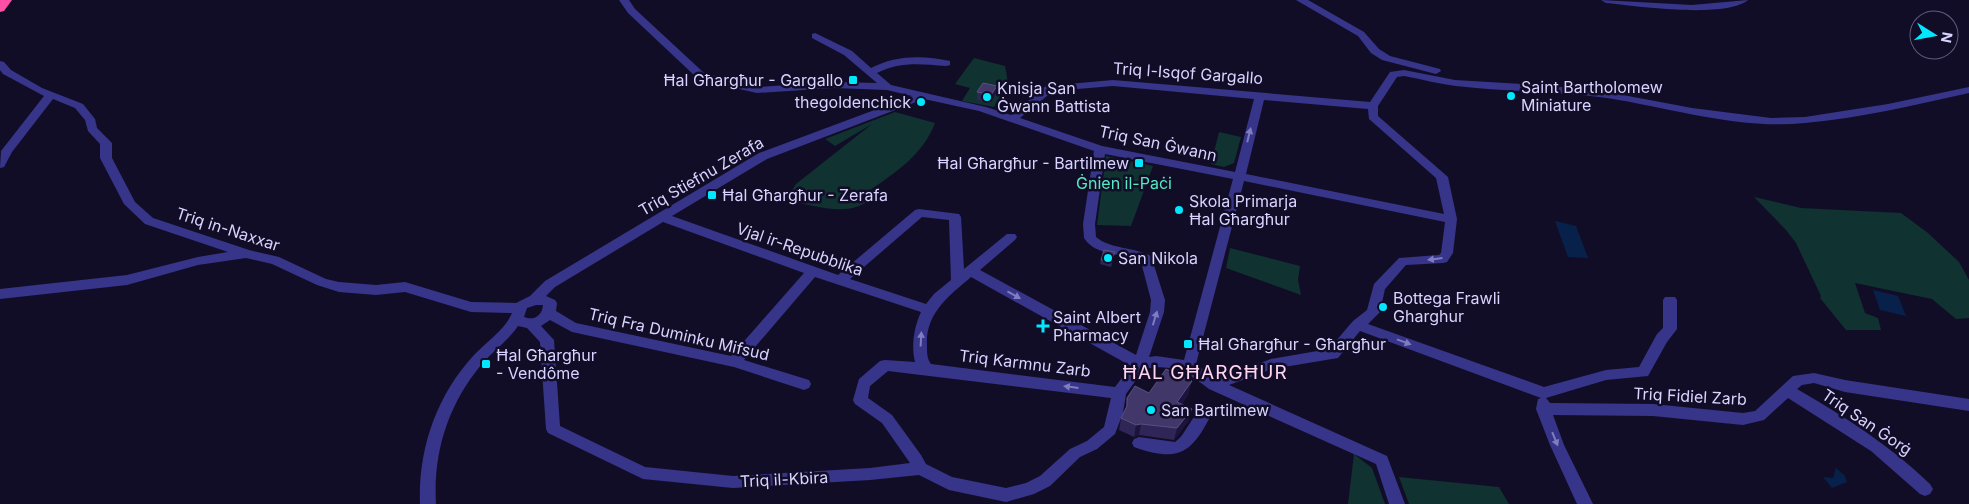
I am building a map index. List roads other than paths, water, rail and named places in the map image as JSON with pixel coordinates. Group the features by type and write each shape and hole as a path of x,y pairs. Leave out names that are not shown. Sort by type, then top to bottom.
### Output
{"highway":[{"path":"0,9 6,0"}],"street":[{"name":"Triq San Ġwann","path":"624,0 632,11 699,74 757,90 834,85 887,87 982,109 1100,149 1451,219"},
{"path":"1301,0 1361,34 1376,52 1386,58 1488,86"},
{"path":"1606,0 1689,8 1722,7 1743,0"},
{"path":"814,36 848,53 887,87"},
{"path":"870,72 900,60 946,63"},
{"name":"Triq in-Naxxar","path":"2,71 50,96 79,106 86,113 92,130 106,143 106,158 130,204 149,221 247,254 275,260 322,282 339,287 376,290 405,287 471,307 518,314"},
{"path":"1214,385 1271,364 1333,354 1358,325 1373,312 1379,287 1403,261 1443,259 1447,253 1451,219 1442,177 1373,117 1372,106 1394,74 1404,73 1455,83 1553,89 1607,96 1692,111 1771,121 1805,120 1888,107 1969,90"},
{"name":"Triq l-Isqof Gargallo","path":"1013,119 1050,88 1113,83 1372,106"},
{"name":"Triq Stiefnu Zerafa","path":"535,299 550,284 763,156 924,95"},
{"path":"1189,366 1260,95"},
{"path":"0,164 3,152 50,96"},
{"path":"920,468 949,483 1006,495 1029,490 1045,481 1075,453 1092,445 1110,430 1116,413 1119,393 1140,364 1157,312 1158,300 1147,258 1099,246 1090,238 1089,224 1100,149"},
{"path":"840,280 919,213 955,217 958,282"},
{"name":"Vjal ir-Repubblika","path":"662,217 813,272 929,310"},
{"path":"927,368 922,361 920,341 924,320 929,310 939,297 1011,237"},
{"path":"0,294 127,280 198,261 247,254"},
{"path":"971,271 1140,364 1156,361 1189,366 1214,385 1382,460 1398,504"},
{"path":"734,362 813,272"},
{"path":"428,504 428,460 435,433 449,401 476,362 518,314 521,305 535,299 543,299 550,303 549,314 542,321 523,324 518,314"},
{"path":"1358,325 1544,393 1606,375 1644,372 1662,338 1670,329 1670,300"},
{"name":"Triq Fra Duminku Mifsud","path":"549,314 572,327 734,362 804,384"},
{"name":"Triq il-Kbira","path":"532,324 547,340 554,429 644,473 733,482 870,474 920,468"},
{"name":"Triq Karmnu Zarb","path":"920,468 916,459 887,418 860,400 864,383 885,366 927,368 1119,393"},
{"name":"Triq Fidiel Zarb","path":"1543,409 1653,410 1743,419 1759,416 1798,380 1814,378 1845,386 1969,405"},
{"name":"Triq San Ġorġ","path":"1786,390 1828,415 1906,469 1925,489"},
{"path":"1544,393 1543,409 1584,504"},
{"path":"1139,443 1175,450 1184,445 1204,416"}],"water":[{"path":"1555,221 1576,226 1588,258 1568,257"},
{"path":"1873,290 1898,296 1906,316 1880,310"},
{"path":"1836,468 1845,476 1847,482 1832,488 1823,477 1833,478"}],"place":[{"name":"Ħal Għargħur - Gargallo","path":"853,80"},
{"name":"Saint Bartholomew Miniature","path":"1511,96"},
{"name":"Knisja San Ġwann Battista","path":"987,97"},
{"name":"thegoldenchick","path":"921,102"},
{"name":"Ħal Għargħur - Bartilmew","path":"1139,163"},
{"name":"Ħal Għargħur - Zerafa","path":"712,195"},
{"name":"Skola Primarja Ħal Għargħur","path":"1179,210"},
{"name":"San Nikola","path":"1108,258"},
{"name":"Bottega Frawli Gharghur","path":"1383,307"},
{"name":"Saint Albert Pharmacy","path":"1043,326"},
{"name":"Ħal Għargħur - Għargħur","path":"1188,344"},
{"name":"Ħal Għargħur - Vendôme","path":"486,364"},
{"name":"San Bartilmew","path":"1151,410"}],"district":[{"name":"ĦAL GĦARGĦUR","path":"1205,372"}],"park label":[{"name":"Ġnien il-Paċi","path":"1124,183"}]}
